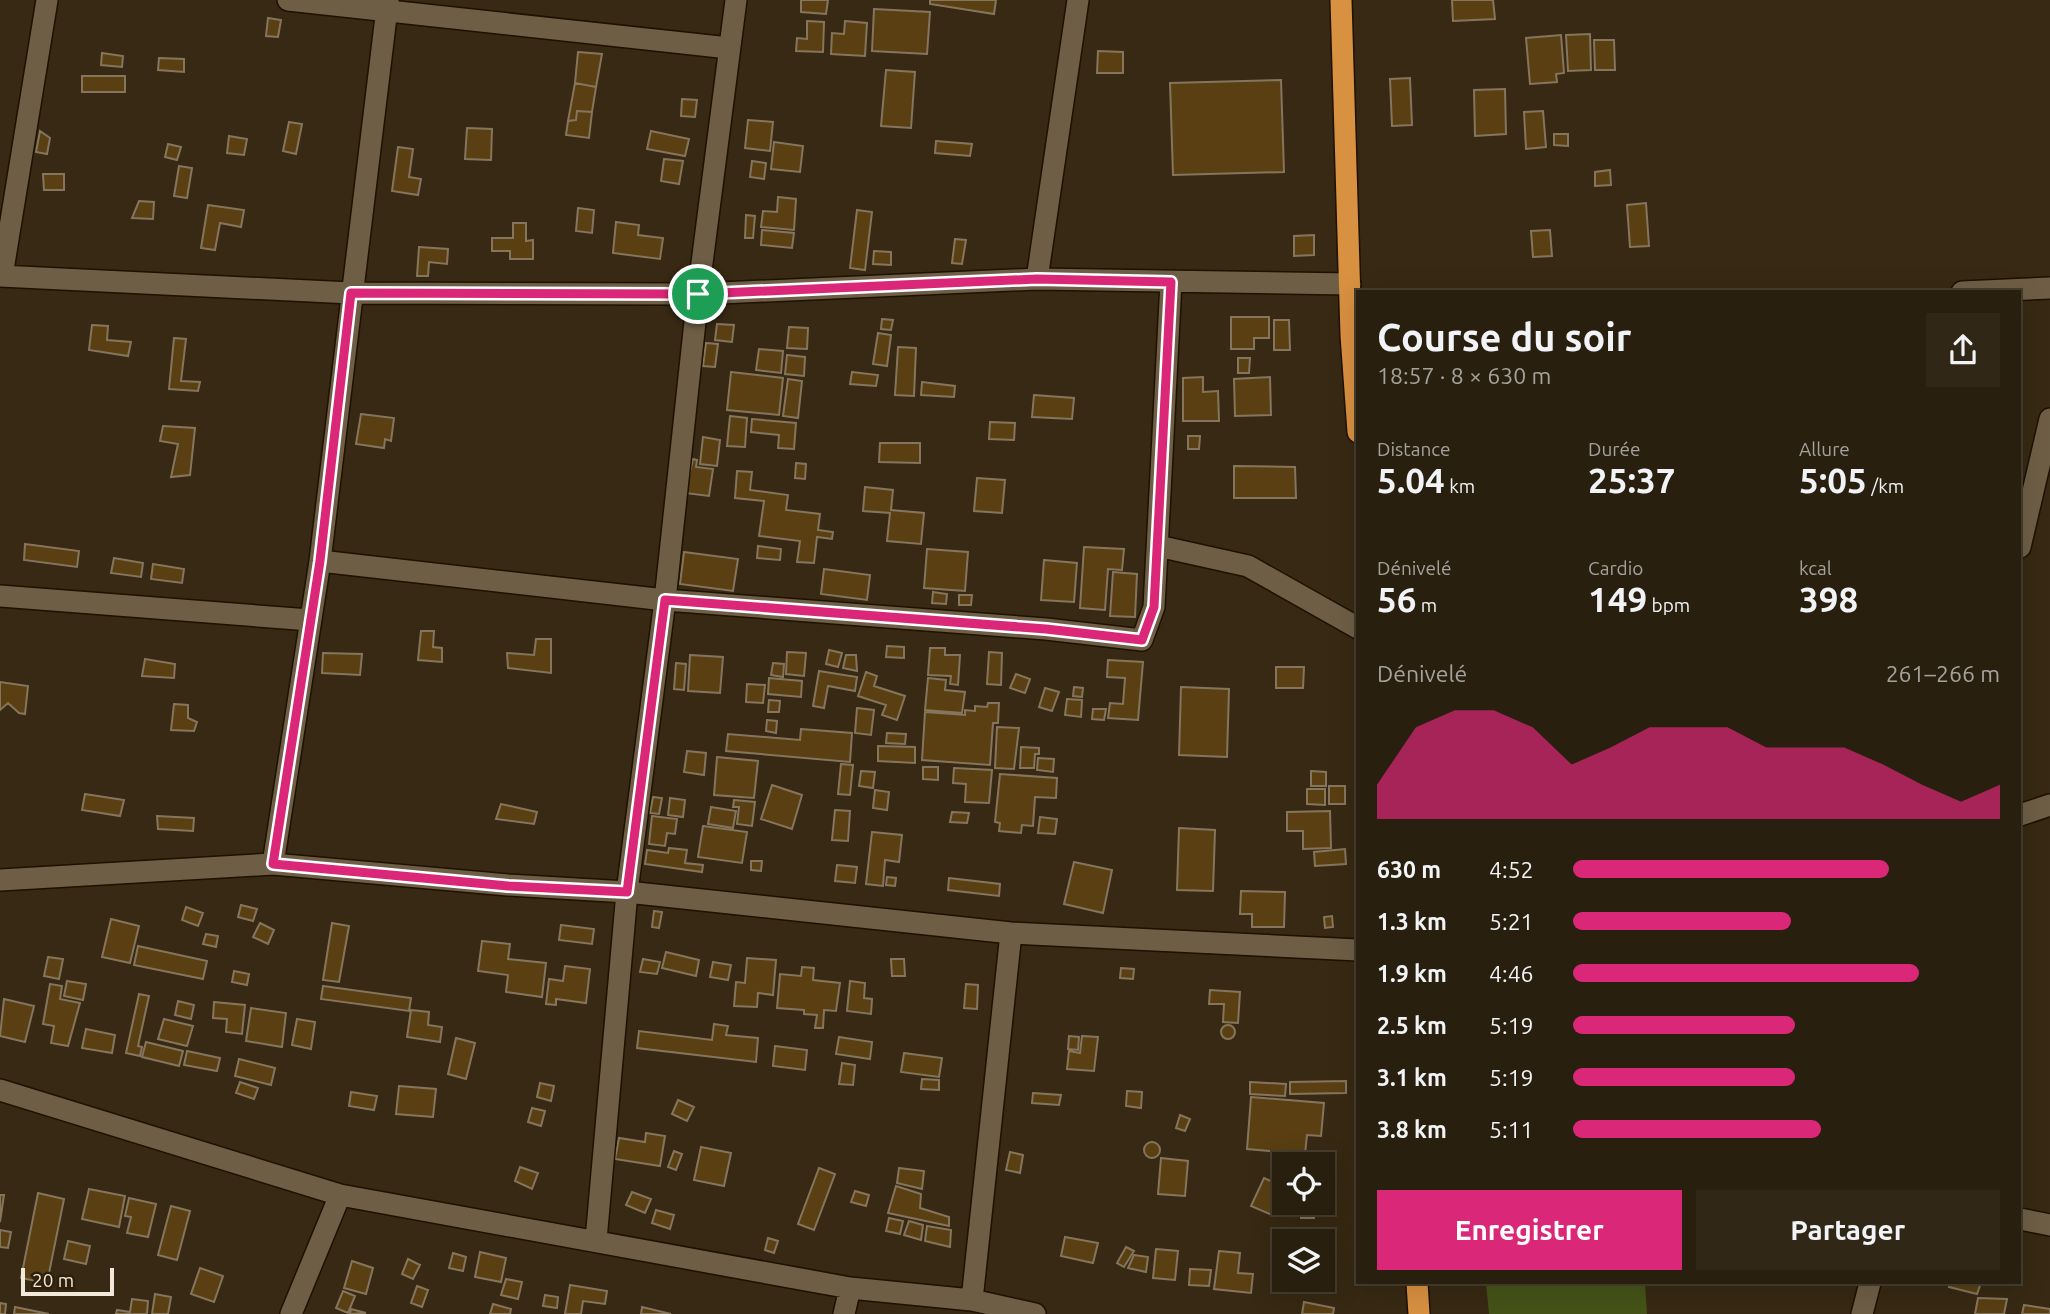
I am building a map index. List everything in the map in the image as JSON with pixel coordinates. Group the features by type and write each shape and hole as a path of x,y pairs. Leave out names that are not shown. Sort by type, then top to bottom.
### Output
{"highway":[{"path":"1341,0 1350,284 1356,367"},
{"path":"1417,1284 1419,1314"}],"street":[{"path":"47,0 1,276 351,293 698,294 1037,279 1350,284"},
{"path":"288,0 387,6 729,48"},
{"path":"596,1240 627,892 665,600 698,294 736,0"},
{"path":"1037,279 1078,0"},
{"path":"273,864 320,561 387,6"},
{"path":"320,561 665,600 1046,629 1142,640 1154,607 1171,282"},
{"path":"2006,290 2050,288"},
{"path":"2021,543 2049,431"},
{"path":"1158,546 1248,566 1356,627"},
{"path":"0,596 310,620"},
{"path":"2021,815 2050,805"},
{"path":"0,880 273,864 508,886 627,892 1011,933 1356,950"},
{"path":"972,1300 1011,933"},
{"path":"0,1090 340,1195 850,1288 972,1300 1035,1314"},
{"path":"291,1314 340,1195"},
{"path":"2021,1219 2050,1225"},
{"path":"1862,1314 1870,1284"},
{"path":"844,1314 850,1288"}],"green space":[{"path":"1486,1284 1645,1284 1647,1314 1489,1314"}],"building":[{"path":"801,0 828,0 826,14 801,12"},
{"path":"930,0 996,0 994,14 930,4"},
{"path":"1452,0 1493,0 1495,19 1453,21"},
{"path":"874,9 930,12 927,54 872,51"},
{"path":"268,18 281,20 278,37 266,36"},
{"path":"807,21 824,22 823,52 796,51 797,38 807,39"},
{"path":"845,21 867,23 865,56 831,54 832,33 844,34"},
{"path":"1590,34 1591,70 1568,71 1566,35"},
{"path":"1561,35 1564,73 1556,74 1557,82 1530,84 1526,38"},
{"path":"1594,40 1614,40 1615,70 1595,70"},
{"path":"1098,51 1123,52 1123,73 1097,73"},
{"path":"578,52 602,54 596,87 575,83"},
{"path":"102,53 123,56 122,67 101,65"},
{"path":"159,58 184,59 184,72 158,70"},
{"path":"886,70 915,72 911,128 881,126"},
{"path":"82,76 125,76 125,92 82,92"},
{"path":"1410,78 1412,125 1392,126 1390,79"},
{"path":"1281,80 1284,172 1173,175 1170,83"},
{"path":"575,83 596,87 592,112 577,111 576,120 568,121"},
{"path":"1505,89 1506,134 1475,136 1474,90"},
{"path":"682,99 697,100 695,117 681,116"},
{"path":"577,111 592,112 589,138 566,135 568,121 576,120"},
{"path":"1543,111 1546,147 1526,149 1524,112"},
{"path":"748,120 773,122 770,151 745,148"},
{"path":"289,122 302,124 296,154 283,151"},
{"path":"467,128 492,129 491,160 465,159"},
{"path":"40,131 50,138 47,154 36,152"},
{"path":"651,131 689,139 685,156 647,149"},
{"path":"1554,134 1568,134 1568,146 1554,145"},
{"path":"229,136 247,139 244,155 227,153"},
{"path":"936,141 972,144 970,156 935,153"},
{"path":"774,142 803,146 800,172 771,169"},
{"path":"168,144 181,147 177,160 165,157"},
{"path":"398,147 413,149 409,177 421,179 418,195 392,191"},
{"path":"664,159 683,161 679,184 661,181"},
{"path":"752,161 766,163 764,179 750,177"},
{"path":"179,166 192,168 187,198 174,196"},
{"path":"1610,170 1611,185 1595,186 1595,172"},
{"path":"43,174 64,174 64,190 44,190"},
{"path":"778,197 796,199 794,230 761,227 763,211 777,212"},
{"path":"139,201 154,202 153,219 132,218"},
{"path":"1646,203 1649,246 1630,247 1627,205"},
{"path":"208,205 244,210 241,227 220,223 215,250 201,248"},
{"path":"578,208 594,210 592,233 576,231"},
{"path":"857,210 872,212 865,270 850,268"},
{"path":"746,215 755,216 753,238 745,238"},
{"path":"616,222 639,225 638,235 663,238 660,259 613,253"},
{"path":"513,223 526,223 526,241 533,240 533,259 510,259 510,251 492,251 492,238 513,238"},
{"path":"762,230 794,233 792,248 761,245"},
{"path":"1550,230 1552,256 1533,257 1531,231"},
{"path":"1314,235 1314,255 1294,256 1294,236"},
{"path":"955,239 966,240 962,264 952,263"},
{"path":"419,247 448,249 447,264 429,262 428,276 417,276"},
{"path":"874,251 891,252 891,265 873,264"},
{"path":"1231,317 1269,317 1269,338 1254,338 1254,349 1231,349"},
{"path":"882,319 893,320 891,330 881,329"},
{"path":"1274,320 1289,320 1290,350 1274,350"},
{"path":"717,324 734,325 732,342 715,340"},
{"path":"92,325 108,326 107,340 131,342 128,356 89,350"},
{"path":"789,327 808,328 807,349 787,348"},
{"path":"878,333 891,335 887,366 873,364"},
{"path":"174,338 186,339 181,381 200,382 198,391 169,389"},
{"path":"706,343 718,344 715,367 703,366"},
{"path":"898,347 916,348 914,396 895,395"},
{"path":"759,349 783,351 781,373 756,370"},
{"path":"787,355 805,357 804,376 785,374"},
{"path":"1238,358 1250,358 1249,373 1238,373"},
{"path":"731,372 783,378 779,415 727,410"},
{"path":"852,372 878,375 876,386 850,384"},
{"path":"1203,377 1203,392 1218,391 1219,421 1183,421 1183,378"},
{"path":"1270,377 1271,415 1235,416 1234,379"},
{"path":"788,379 802,381 798,418 783,416"},
{"path":"922,382 955,386 954,397 921,395"},
{"path":"1034,395 1074,398 1072,419 1032,417"},
{"path":"361,414 394,418 391,441 385,439 384,448 356,444"},
{"path":"730,416 747,418 745,447 727,446"},
{"path":"752,419 796,423 794,449 778,448 779,435 751,432"},
{"path":"990,422 1015,423 1014,440 989,439"},
{"path":"163,426 195,428 190,475 171,477 178,444 160,441"},
{"path":"1188,436 1200,436 1199,449 1188,449"},
{"path":"703,437 720,440 717,466 700,464"},
{"path":"880,443 920,443 920,463 879,462"},
{"path":"693,459 697,460 696,467 713,469 709,496 685,493"},
{"path":"796,463 806,464 805,479 795,478"},
{"path":"1234,466 1295,467 1296,498 1234,498"},
{"path":"737,471 752,472 750,490 788,495 786,510 820,514 818,530 833,532 832,539 817,537 814,563 797,562 800,541 759,536 764,501 735,498"},
{"path":"977,478 1005,480 1002,513 974,511"},
{"path":"865,487 893,490 891,510 924,513 921,544 887,541 890,513 863,511"},
{"path":"25,544 79,551 77,567 24,560"},
{"path":"758,546 781,549 780,560 757,558"},
{"path":"1084,547 1124,549 1122,570 1108,569 1105,610 1080,608"},
{"path":"927,549 968,552 965,591 924,588"},
{"path":"684,552 738,559 733,591 680,584"},
{"path":"114,558 143,563 141,577 111,573"},
{"path":"1044,560 1077,563 1074,602 1041,600"},
{"path":"153,564 184,569 182,583 151,579"},
{"path":"824,569 870,575 867,600 821,594"},
{"path":"1113,572 1137,574 1135,617 1110,616"},
{"path":"933,592 947,594 946,604 932,603"},
{"path":"959,595 972,595 971,605 959,605"},
{"path":"421,631 434,631 433,647 442,648 442,662 418,660"},
{"path":"536,639 551,639 551,673 508,668 507,653 534,655"},
{"path":"887,646 904,647 904,658 886,657"},
{"path":"930,648 945,648 945,655 960,655 958,685 950,684 951,676 928,675"},
{"path":"829,650 842,653 838,667 826,664"},
{"path":"787,652 806,653 804,676 786,674"},
{"path":"989,652 1002,653 1001,685 987,684"},
{"path":"323,653 362,654 360,675 322,673"},
{"path":"690,655 723,657 720,693 688,691"},
{"path":"846,655 856,655 857,671 843,668"},
{"path":"145,659 175,664 174,678 142,676"},
{"path":"1108,660 1143,662 1138,720 1108,718 1110,703 1123,704 1125,678 1107,677"},
{"path":"676,663 686,664 684,690 674,689"},
{"path":"773,663 784,664 783,677 771,675"},
{"path":"1276,667 1304,667 1303,688 1276,688"},
{"path":"819,671 857,677 855,691 828,686 824,708 813,706"},
{"path":"866,672 877,676 874,686 905,696 897,720 882,715 886,705 858,696"},
{"path":"1016,674 1030,679 1025,693 1010,688"},
{"path":"769,678 802,681 801,697 768,694"},
{"path":"928,678 946,680 945,690 965,692 962,713 925,710"},
{"path":"0,682 28,686 25,714 19,713 8,703 0,710"},
{"path":"747,684 765,685 763,703 746,702"},
{"path":"1074,687 1083,688 1082,697 1073,696"},
{"path":"1181,687 1229,689 1227,757 1179,755"},
{"path":"1045,688 1059,692 1052,711 1039,707"},
{"path":"1067,699 1082,700 1081,717 1065,715"},
{"path":"769,700 780,701 779,712 768,712"},
{"path":"988,703 999,703 998,723 993,723 990,765 922,760 925,712 965,715 965,710 975,711 975,706 987,707"},
{"path":"174,704 188,705 188,718 197,722 194,731 171,730"},
{"path":"857,708 874,710 871,735 855,733"},
{"path":"1093,709 1106,709 1104,720 1092,719"},
{"path":"767,720 777,721 776,733 766,731"},
{"path":"997,727 1019,728 1014,769 995,768"},
{"path":"801,729 852,733 850,762 726,751 728,734 800,740"},
{"path":"887,733 906,734 905,744 886,743"},
{"path":"878,746 915,747 915,763 878,761"},
{"path":"1021,747 1039,748 1039,754 1035,754 1034,768 1020,768"},
{"path":"687,751 706,753 704,775 684,772"},
{"path":"717,757 758,761 754,798 714,795"},
{"path":"1038,758 1054,759 1053,772 1037,770"},
{"path":"841,764 853,765 850,795 838,794"},
{"path":"923,767 938,767 938,780 923,779"},
{"path":"954,768 992,770 989,803 965,802 966,784 953,783"},
{"path":"861,771 875,772 873,788 859,786"},
{"path":"1311,771 1326,772 1326,786 1311,786"},
{"path":"1000,774 1057,778 1056,798 1035,797 1033,826 1022,825 1021,833 999,831 1000,823 995,822"},
{"path":"772,785 802,795 792,829 761,819"},
{"path":"1329,786 1345,786 1345,804 1329,804"},
{"path":"1307,789 1325,789 1325,805 1307,804"},
{"path":"875,790 889,792 887,810 873,808"},
{"path":"85,794 124,800 120,816 82,810"},
{"path":"653,797 662,798 659,814 650,813"},
{"path":"670,798 685,800 683,817 668,815"},
{"path":"734,800 755,802 752,826 737,824 739,807 733,807"},
{"path":"501,804 537,812 534,824 496,819"},
{"path":"711,807 736,811 733,828 708,824"},
{"path":"835,810 850,811 848,841 832,840"},
{"path":"1330,811 1331,848 1303,849 1303,831 1287,831 1287,812"},
{"path":"952,812 969,813 967,823 950,822"},
{"path":"157,816 194,818 193,831 158,829"},
{"path":"652,816 677,819 675,834 667,833 665,846 649,844"},
{"path":"1040,817 1057,819 1055,834 1038,833"},
{"path":"703,826 747,832 742,863 698,857"},
{"path":"1179,828 1215,830 1213,891 1177,890"},
{"path":"872,832 902,835 899,862 885,860 883,886 866,884"},
{"path":"669,848 687,850 685,863 703,865 702,872 645,864 647,850 668,853"},
{"path":"1345,849 1346,864 1315,866 1314,852"},
{"path":"751,861 762,861 761,871 751,870"},
{"path":"1074,862 1112,870 1103,913 1064,904"},
{"path":"837,865 857,867 855,883 835,881"},
{"path":"887,877 896,878 895,886 886,885"},
{"path":"949,878 1000,884 999,896 948,890"},
{"path":"1241,891 1285,892 1284,927 1252,927 1252,914 1240,914"},
{"path":"241,905 257,909 253,921 238,917"},
{"path":"186,907 203,913 198,926 182,920"},
{"path":"654,911 662,912 659,928 652,927"},
{"path":"1332,916 1333,927 1325,928 1324,917"},
{"path":"111,919 139,926 130,963 102,957"},
{"path":"260,923 274,930 268,944 253,937"},
{"path":"332,923 349,926 339,982 323,980"},
{"path":"561,925 594,929 592,944 559,940"},
{"path":"206,934 218,936 216,947 203,944"},
{"path":"482,941 510,944 508,959 546,963 542,997 506,992 508,975 478,971"},
{"path":"138,946 207,961 203,979 134,965"},
{"path":"666,952 699,960 696,976 662,968"},
{"path":"48,957 63,959 59,979 44,976"},
{"path":"747,958 776,960 773,995 758,993 757,1007 734,1006 736,982 745,983"},
{"path":"643,959 660,962 657,974 640,972"},
{"path":"891,959 904,959 905,976 892,976"},
{"path":"713,962 731,965 728,980 710,977"},
{"path":"565,966 590,969 586,1003 556,999 556,1005 546,1004 549,979 563,981"},
{"path":"802,967 814,968 813,980 840,983 836,1011 824,1010 823,1028 815,1028 817,1015 804,1014 804,1010 777,1008 780,974 801,976"},
{"path":"1121,968 1134,969 1133,979 1120,978"},
{"path":"234,971 249,974 247,985 232,982"},
{"path":"67,981 86,984 83,1000 64,996"},
{"path":"850,981 865,983 864,998 872,999 871,1014 847,1011"},
{"path":"50,984 62,986 60,999 80,1003 68,1046 51,1043 54,1026 43,1024"},
{"path":"966,984 978,985 977,1009 964,1008"},
{"path":"323,986 411,998 409,1011 321,999"},
{"path":"1210,990 1240,992 1238,1023 1223,1022 1224,1004 1209,1004"},
{"path":"139,994 149,996 138,1046 142,1047 140,1056 126,1053"},
{"path":"4,999 34,1006 25,1042 0,1036"},
{"path":"178,1001 194,1005 191,1019 175,1015"},
{"path":"214,1002 245,1005 242,1034 226,1032 227,1019 213,1018"},
{"path":"251,1008 286,1013 282,1047 246,1041"},
{"path":"411,1010 429,1012 428,1025 442,1027 440,1042 407,1037"},
{"path":"164,1019 193,1026 187,1046 158,1039"},
{"path":"297,1019 315,1022 311,1049 292,1045"},
{"path":"714,1024 728,1026 726,1035 758,1038 756,1062 637,1048 639,1031 712,1040"},
{"path":"1225,1025 1231,1025 1235,1032 1231,1039 1225,1039 1221,1035 1221,1029"},
{"path":"86,1029 115,1035 112,1053 82,1048"},
{"path":"1069,1036 1079,1037 1078,1050 1068,1049"},
{"path":"1082,1036 1098,1037 1094,1071 1067,1069 1069,1051 1080,1053"},
{"path":"839,1037 872,1042 870,1059 836,1054"},
{"path":"456,1038 475,1043 466,1079 448,1074"},
{"path":"146,1042 183,1051 179,1066 142,1057"},
{"path":"775,1046 807,1050 805,1070 773,1066"},
{"path":"187,1051 220,1058 217,1071 184,1065"},
{"path":"904,1053 942,1058 939,1077 901,1072"},
{"path":"239,1059 275,1068 271,1085 235,1076"},
{"path":"842,1063 855,1065 853,1085 839,1084"},
{"path":"922,1079 939,1080 939,1090 921,1089"},
{"path":"1346,1081 1346,1093 1290,1094 1290,1082"},
{"path":"240,1082 258,1088 254,1099 236,1093"},
{"path":"1250,1082 1286,1084 1285,1096 1250,1094"},
{"path":"540,1083 554,1086 551,1101 537,1097"},
{"path":"399,1086 436,1089 433,1117 396,1114"},
{"path":"1127,1091 1142,1092 1141,1108 1126,1106"},
{"path":"351,1092 377,1096 374,1110 349,1106"},
{"path":"1033,1093 1061,1095 1059,1105 1032,1103"},
{"path":"1251,1097 1324,1103 1321,1136 1307,1135 1305,1152 1247,1149"},
{"path":"678,1100 694,1107 687,1121 672,1114"},
{"path":"532,1108 545,1111 541,1126 528,1122"},
{"path":"1180,1115 1190,1119 1185,1131 1176,1128"},
{"path":"646,1133 665,1136 660,1166 615,1159 619,1138 645,1142"},
{"path":"1152,1142 1160,1150 1152,1158 1144,1150"},
{"path":"701,1147 731,1153 724,1186 694,1180"},
{"path":"674,1151 682,1154 676,1170 668,1167"},
{"path":"1010,1152 1023,1155 1020,1173 1006,1170"},
{"path":"1161,1158 1188,1161 1185,1196 1158,1194"},
{"path":"520,1167 538,1173 532,1189 515,1181"},
{"path":"819,1168 835,1174 814,1230 798,1224"},
{"path":"899,1168 924,1171 922,1189 897,1183"},
{"path":"1264,1178 1272,1182 1272,1215 1251,1206"},
{"path":"896,1186 921,1194 920,1208 949,1217 949,1226 888,1213"},
{"path":"89,1189 125,1196 119,1227 82,1219"},
{"path":"855,1191 869,1195 866,1206 851,1202"},
{"path":"632,1192 651,1199 645,1213 626,1205"},
{"path":"38,1193 64,1199 47,1283 21,1278"},
{"path":"0,1195 4,1195 0,1222"},
{"path":"129,1198 156,1204 148,1237 127,1233 131,1217 125,1216"},
{"path":"171,1206 190,1211 177,1260 158,1255"},
{"path":"656,1210 674,1215 670,1229 652,1223"},
{"path":"1301,1215 1314,1215 1314,1218 1301,1218"},
{"path":"889,1218 903,1221 900,1234 886,1231"},
{"path":"909,1221 923,1225 921,1240 904,1235"},
{"path":"927,1226 951,1230 950,1247 925,1241"},
{"path":"0,1230 11,1232 8,1248 0,1247"},
{"path":"1065,1237 1098,1243 1093,1263 1061,1256"},
{"path":"768,1238 778,1241 774,1253 765,1250"},
{"path":"68,1241 90,1246 86,1264 64,1259"},
{"path":"1126,1247 1134,1251 1124,1267 1117,1263"},
{"path":"1156,1249 1178,1251 1175,1280 1153,1278"},
{"path":"1219,1251 1240,1253 1238,1273 1253,1274 1251,1293 1214,1289"},
{"path":"480,1252 506,1258 501,1282 475,1277"},
{"path":"453,1253 466,1257 463,1271 449,1268"},
{"path":"1134,1255 1148,1257 1146,1272 1128,1268"},
{"path":"408,1259 420,1265 413,1279 402,1274"},
{"path":"352,1261 373,1268 366,1294 344,1288"},
{"path":"200,1268 223,1276 214,1302 191,1294"},
{"path":"1190,1269 1211,1270 1209,1286 1189,1285"},
{"path":"506,1279 522,1282 518,1299 501,1295"},
{"path":"1950,1284 1981,1284 1977,1294 1949,1287"},
{"path":"570,1285 607,1291 605,1304 583,1301 581,1314 565,1314"},
{"path":"417,1286 428,1290 422,1307 411,1303"},
{"path":"343,1291 355,1296 348,1313 336,1308"},
{"path":"155,1294 171,1297 168,1314 152,1314"},
{"path":"545,1295 558,1297 557,1308 543,1306"},
{"path":"1978,1298 2007,1299 2004,1314 1975,1314"},
{"path":"132,1299 148,1301 147,1314 116,1314 117,1310 130,1312"},
{"path":"1304,1302 1334,1308 1333,1314 1302,1314"},
{"path":"0,1303 6,1304 5,1314 0,1314"},
{"path":"493,1304 511,1309 510,1314 490,1314"},
{"path":"2024,1305 2050,1309 2050,1314 2022,1314"},
{"path":"15,1307 49,1314 14,1314"},
{"path":"642,1307 671,1314 641,1314"},
{"path":"351,1309 366,1313 350,1314"}],"route":[{"path":"1037,279 1171,282 1154,607 1142,640 1046,629 665,600 627,892 508,886 273,864 320,561 351,293 698,294 1037,279"}]}
